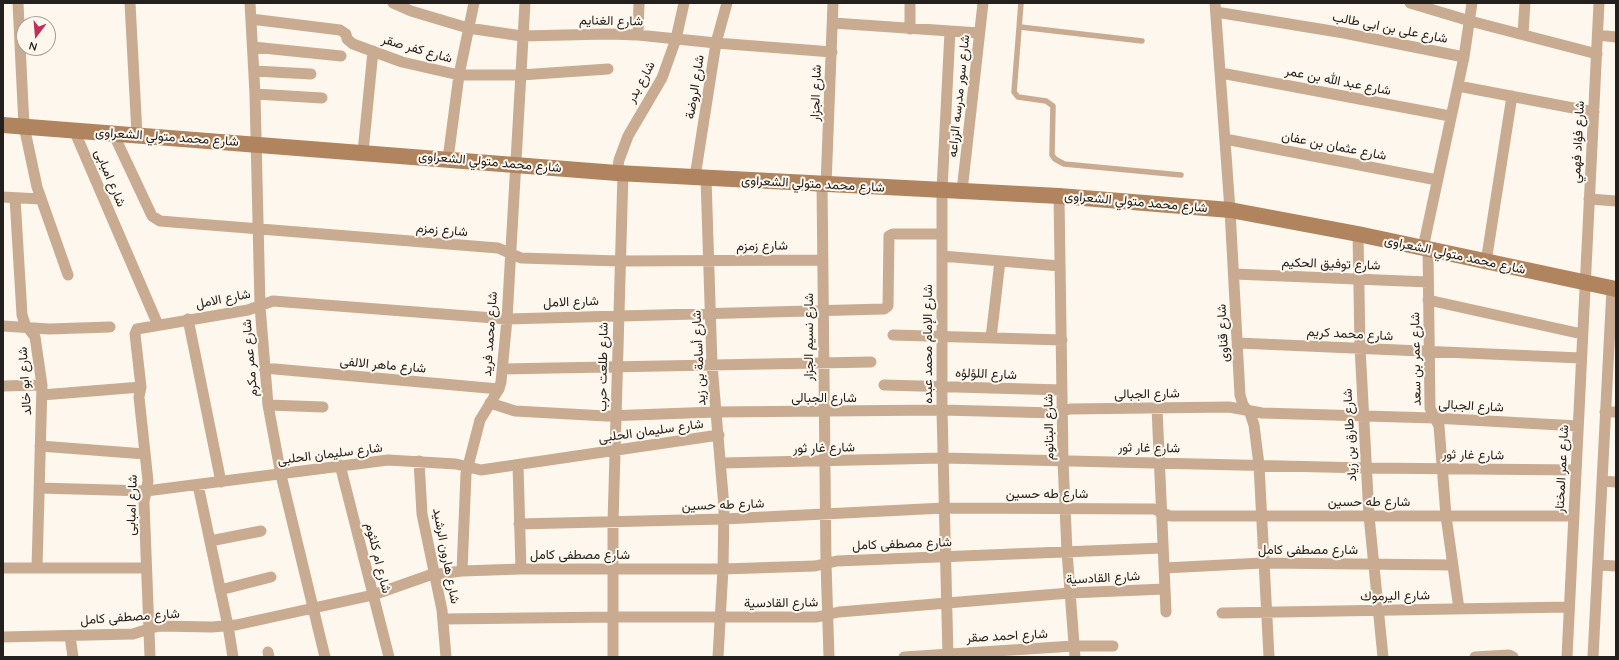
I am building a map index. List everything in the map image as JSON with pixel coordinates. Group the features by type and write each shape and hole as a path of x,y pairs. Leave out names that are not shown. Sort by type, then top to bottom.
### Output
{"street":[{"path":"18,3 24,126 40,199 68,275"},
{"path":"130,3 137,134"},
{"name":"شارع عمر مكرم","path":"250,3 255,94 260,306 268,405 281,475 325,657"},
{"name":"شارع الغنايم","path":"393,3 412,12 468,28 522,36 608,34 638,35 832,52"},
{"path":"448,159 459,75 474,3"},
{"name":"شارع محمد فريد","path":"462,571 465,481 480,420 499,390 502,368 525,3"},
{"path":"638,35 639,3"},
{"name":"شارع بدر","path":"620,173 619,160 628,136 641,111 657,88 676,38 684,3"},
{"name":"شارع الروضة","path":"701,177 716,43 727,3"},
{"name":"شارع الجزار","path":"824,185 832,52 833,3"},
{"path":"910,3 910,29"},
{"name":"شارع سور مدرسه الزراعه","path":"962,191 983,3"},
{"path":"1410,3 1470,21 1597,54"},
{"path":"1425,248 1450,116 1464,57 1472,3"},
{"path":"1523,34 1525,3"},
{"name":"شارع فؤاد فهمي","path":"1585,283 1599,3"},
{"name":"شارع على بن ابى طالب","path":"1215,7 1464,57"},
{"name":"شارع قناوى","path":"1215,7 1221,73 1241,400 1253,419 1259,465 1260,516 1269,657"},
{"name":"شارع كفر صقر","path":"251,19 340,30 346,34 349,42 407,64 459,75 521,75 608,69"},
{"path":"833,24 979,33"},
{"name":"شارع الإمام محمد عبده","path":"948,655 942,410 942,190 950,31"},
{"path":"1598,35 1616,37"},
{"path":"252,47 340,56"},
{"path":"363,152 373,51"},
{"path":"254,71 311,74"},
{"name":"شارع عبد الله بن عمر","path":"1221,73 1450,116"},
{"path":"1458,86 1594,112"},
{"path":"255,94 322,98"},
{"path":"1486,262 1512,96"},
{"name":"شارع محمد متولي الشعراوى","path":"3,125 256,143 620,173 824,185 1059,196 1230,210 1358,234 1614,289"},
{"name":"شارع امبابى","path":"74,130 158,325"},
{"name":"شارع زمزم","path":"113,132 154,219 160,221 498,248 521,258 619,261 823,260"},
{"name":"شارع عثمان بن عفان","path":"1225,139 1437,180"},
{"name":"شارع طلعت حرب","path":"613,657 613,523 618,366 620,173"},
{"name":"شارع أسامة بن زيد","path":"701,177 708,261 712,365 722,463 724,519 718,657"},
{"name":"شارع نسيم الجزار","path":"824,185 824,412 829,657"},
{"name":"شارع البتانوم","path":"1059,196 1065,508 1075,652"},
{"path":"3,197 40,199"},
{"name":"شارع ابو خالد","path":"16,198 22,315 25,324 33,332 37,342 42,390 37,568"},
{"path":"1589,199 1616,202"},
{"name":"شارع الامل","path":"135,330 188,319 248,310 273,301 506,319 886,308 888,306 889,236 892,234 942,234"},
{"name":"شارع طارق بن زياد","path":"1358,234 1360,348 1368,516 1383,657"},
{"name":"شارع عمر بن سعد","path":"1425,248 1428,282 1430,408 1439,426 1446,516 1458,609"},
{"path":"942,256 1060,266"},
{"path":"991,338 1000,261"},
{"name":"شارع توفيق الحكيم","path":"1234,274 1428,282"},
{"name":"شارع عمر المختار","path":"1567,657 1585,283"},
{"path":"1593,657 1602,481 1611,412 1614,289"},
{"path":"1428,300 1582,334"},
{"path":"188,319 221,482"},
{"path":"3,326 49,329 110,327"},
{"name":"شارع امبابى","path":"135,330 141,387 138,397 148,481 144,502 150,657"},
{"path":"893,335 1062,340"},
{"name":"شارع محمد كريم","path":"1238,343 1581,358"},
{"path":"502,368 871,362"},
{"name":"شارع ماهر الالفى","path":"264,368 499,390"},
{"name":"شارع اللؤلؤه","path":"884,385 1062,390"},
{"path":"3,386 42,390 141,387"},
{"name":"شارع الجبالى","path":"490,403 516,411 616,416 716,412 942,410 1055,412 1070,409 1229,407 1262,412 1434,418 1578,426"},
{"path":"268,405 324,407"},
{"path":"1157,408 1166,612"},
{"name":"شارع سليمان الحلبى","path":"39,488 146,491 198,486 388,460 456,464 481,470 719,435"},
{"path":"40,446 145,454"},
{"name":"شارع غار ثور","path":"722,463 825,462 943,458 1366,468 1576,470"},
{"name":"شارع هارون الرشيد","path":"419,461 422,514 436,574 443,619 446,657"},
{"path":"518,465 521,569"},
{"name":"شارع ام كلثوم","path":"340,466 389,657"},
{"path":"1602,481 1616,482"},
{"path":"198,486 228,626 233,657"},
{"name":"شارع طه حسين","path":"520,524 613,523 724,519 944,508 1154,508 1170,516 1574,516"},
{"path":"210,542 261,531"},
{"name":"شارع مصطفى كامل","path":"3,636 133,634 158,626 228,626 314,609 372,595 436,574 462,571 521,569 723,569 815,566 838,561 1163,548"},
{"name":"شارع مصطفى كامل","path":"1164,568 1263,563 1453,565"},
{"path":"1598,565 1616,566"},
{"path":"3,568 146,568"},
{"path":"220,590 271,577"},
{"name":"شارع القادسية","path":"443,619 817,617 828,616 839,612 1070,593 1165,590"},
{"name":"شارع اليرموك","path":"1222,613 1569,607"},
{"path":"70,636 73,657"},
{"name":"شارع احمد صقر","path":"904,657 1075,652 1113,646"},
{"path":"1474,657 1509,655 1513,657"}],"lane":[{"path":"1022,3 1014,92 1018,97 1046,101 1053,106 1052,154 1055,160 1064,164 1181,175"},
{"path":"1020,27 1142,41"}]}
